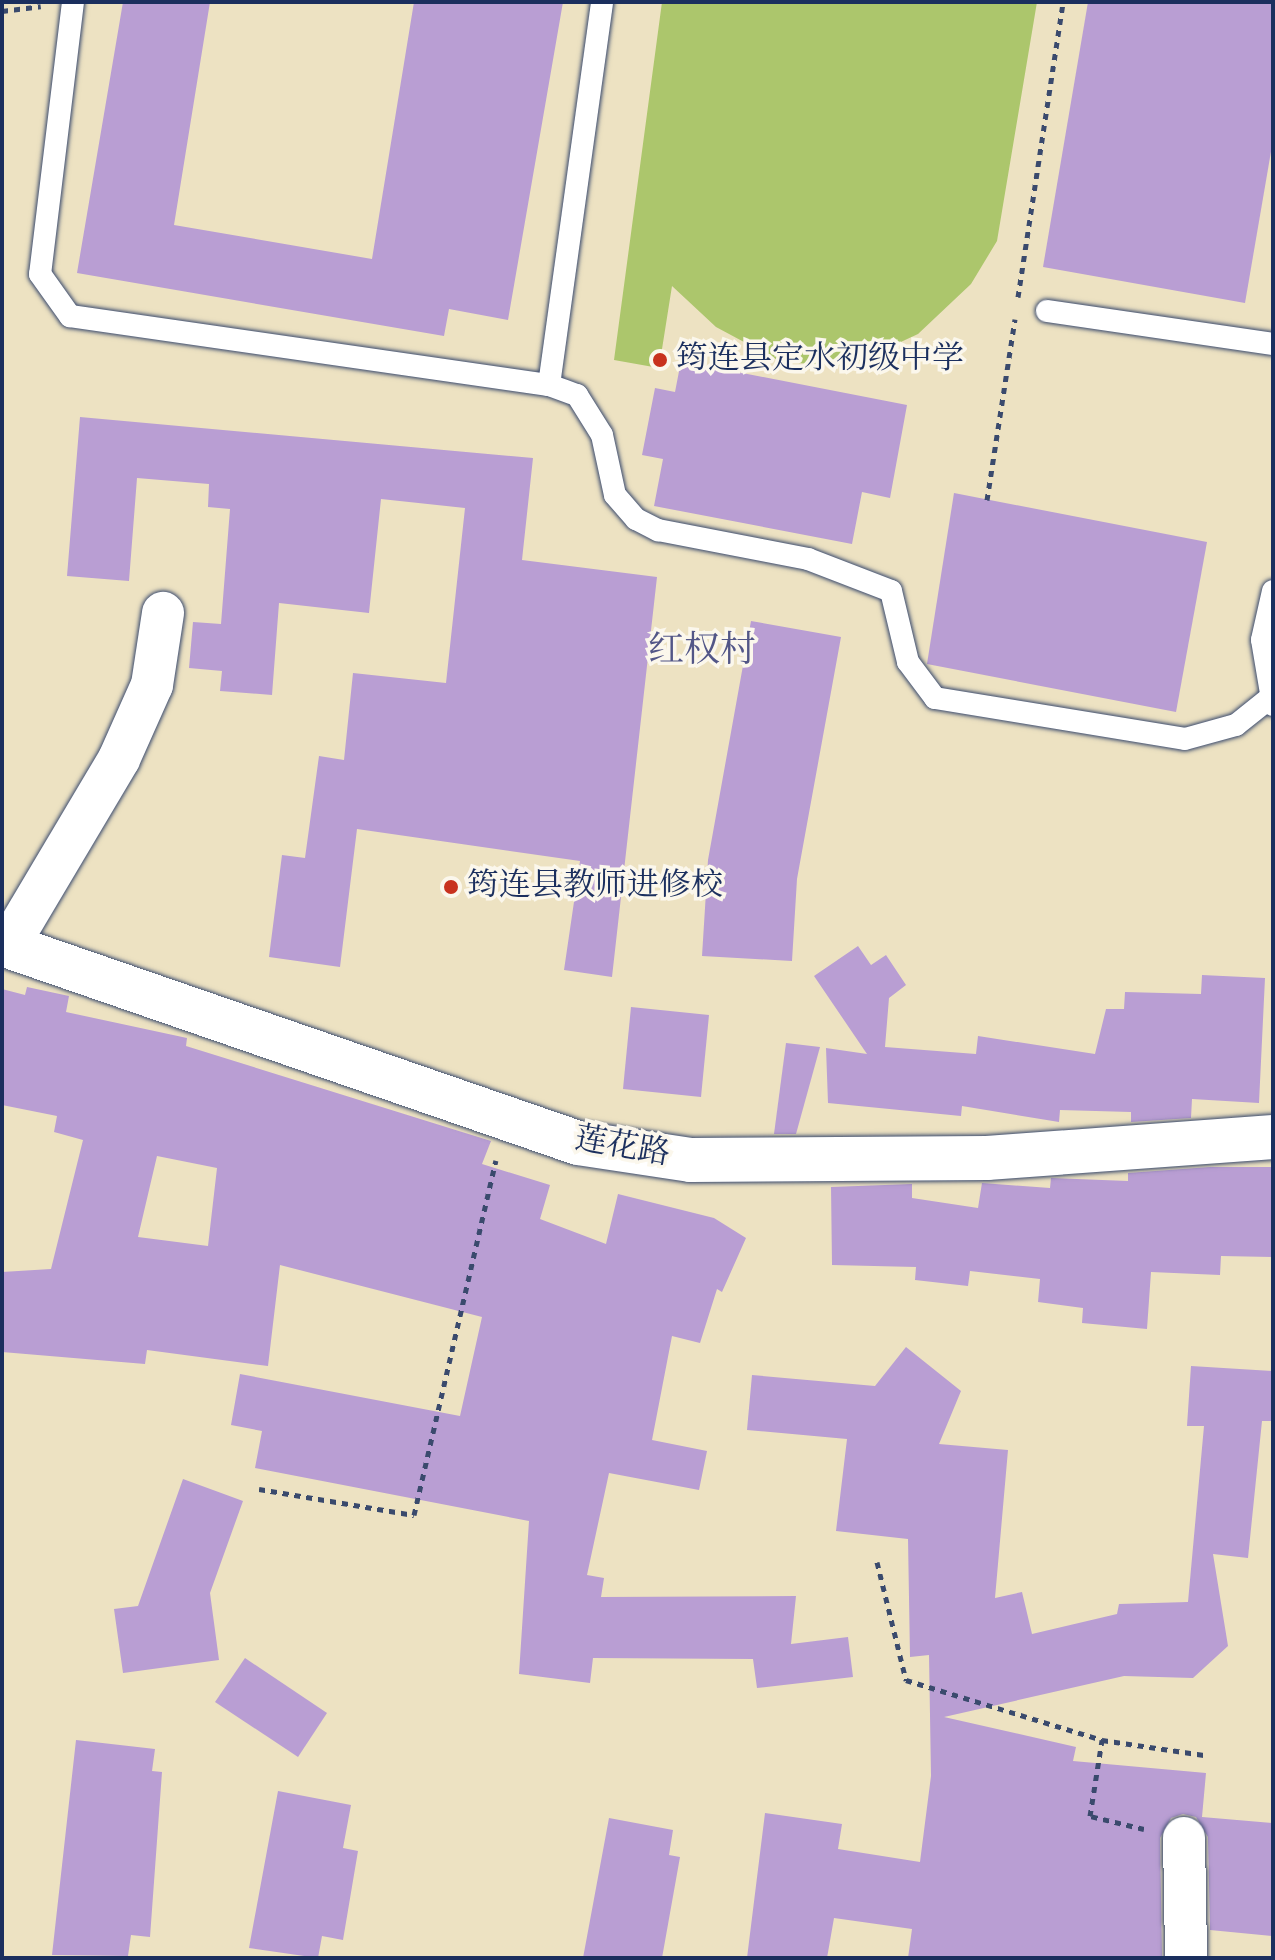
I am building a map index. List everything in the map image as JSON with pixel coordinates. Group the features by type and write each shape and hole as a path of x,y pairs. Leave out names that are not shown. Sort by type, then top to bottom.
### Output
{"main road":[{"name":"莲花路","path":"5,945 578,1143 691,1160 987,1158 1273,1137"}],"street":[{"path":"5,945 119,759 152,685 163,613"},
{"path":"1184,1838 1186,1958"}],"lane":[{"path":"73,2 40,274 70,316 549,385 592,410 615,495 636,519 658,530 808,559 891,591 908,662 935,698 1185,739 1236,725 1272,701 1262,640 1273,591"},
{"path":"549,385 602,2"},
{"path":"1047,311 1273,344"}],"path":[{"path":"987,500 1063,2"},
{"path":"2,11 48,6"},
{"path":"259,1489 414,1515 492,1169 514,1123"},
{"path":"877,1562 906,1680 1102,1740 1204,1755"},
{"path":"1102,1740 1090,1816 1184,1838"}],"green space":[{"path":"662,2 1037,2 997,241 971,284 918,334 849,366 781,362 716,327 672,286 659,368 614,360"}],"building":[{"path":"123,2 210,2 174,225 372,259 414,2 563,2 508,320 449,309 444,336 77,273"},
{"path":"1088,2 1273,2 1273,140 1245,303 1043,267"},
{"path":"681,361 907,405 890,498 862,492 852,544 654,506 663,459 642,455 655,388 675,392"},
{"path":"80,417 533,458 522,560 657,577 612,977 564,970 580,861 357,829 340,967 269,957 282,855 305,858 319,756 344,760 353,673 446,683 465,508 381,499 369,613 279,603 272,695 220,691 222,671 189,668 193,622 221,624 230,509 208,507 209,484 137,478 129,581 67,576"},
{"path":"954,493 1207,542 1176,712 927,664"},
{"path":"751,621 841,637 797,879 792,961 702,956 708,860"},
{"path":"858,946 871,965 886,955 906,985 889,998 885,1047 976,1054 978,1036 1095,1054 1106,1009 1124,1009 1125,992 1201,994 1202,975 1265,978 1259,1103 1192,1099 1191,1118 1131,1122 1131,1112 1060,1110 1059,1122 962,1106 961,1116 828,1103 826,1048 867,1054 814,976"},
{"path":"27,987 69,996 66,1012 187,1038 186,1046 491,1141 482,1164 550,1185 540,1219 606,1244 618,1194 714,1218 746,1238 722,1292 717,1289 700,1343 672,1336 652,1440 707,1451 699,1490 609,1473 587,1575 604,1578 601,1597 796,1596 791,1644 848,1637 853,1677 757,1688 753,1659 593,1658 590,1683 519,1674 529,1521 255,1468 262,1431 231,1425 240,1374 460,1416 482,1317 280,1265 268,1366 147,1350 145,1364 2,1352 2,1272 51,1269 83,1140 54,1132 57,1116 2,1105 2,989 25,995","holes":["157,1156 217,1168 208,1246 138,1237"]},
{"path":"631,1007 709,1015 701,1097 623,1089"},
{"path":"786,1043 820,1047 796,1134 774,1134"},
{"path":"1210,1167 1273,1167 1273,1257 1221,1256 1220,1275 1151,1272 1147,1329 1082,1323 1083,1308 1038,1302 1040,1279 970,1271 968,1286 915,1280 916,1267 832,1265 831,1187 912,1184 912,1198 978,1208 982,1183 1050,1188 1051,1178 1128,1181 1128,1173"},
{"path":"906,1347 961,1391 939,1444 1008,1450 995,1598 1022,1592 1032,1634 1117,1614 1119,1604 1188,1602 1204,1426 1187,1426 1191,1366 1273,1371 1273,1421 1262,1421 1248,1558 1213,1554 1228,1646 1193,1678 1124,1676 944,1717 1076,1747 1073,1761 1206,1773 1202,1817 1273,1823 1273,1936 1210,1930 1208,1837 1196,1817 1183,1814 1171,1818 1160,1838 1162,1957 908,1958 912,1929 834,1918 827,1958 747,1958 765,1813 842,1824 838,1849 920,1862 931,1776 929,1655 910,1657 908,1539 836,1531 847,1439 747,1430 752,1375 875,1386"},
{"path":"183,1479 243,1501 210,1593 219,1660 123,1673 114,1609 138,1606"},
{"path":"245,1658 327,1713 298,1757 215,1702"},
{"path":"76,1740 155,1749 152,1771 162,1772 150,1937 131,1935 128,1956 52,1955"},
{"path":"278,1791 351,1805 343,1848 358,1851 343,1940 322,1936 318,1958 249,1948"},
{"path":"609,1818 673,1830 669,1855 680,1857 662,1958 583,1958"}],"place":[{"name":"筠连县定水初级中学","path":"660,360"},
{"name":"筠连县教师进修校","path":"451,887"}],"district":[{"name":"红权村","path":"702,652"}]}
